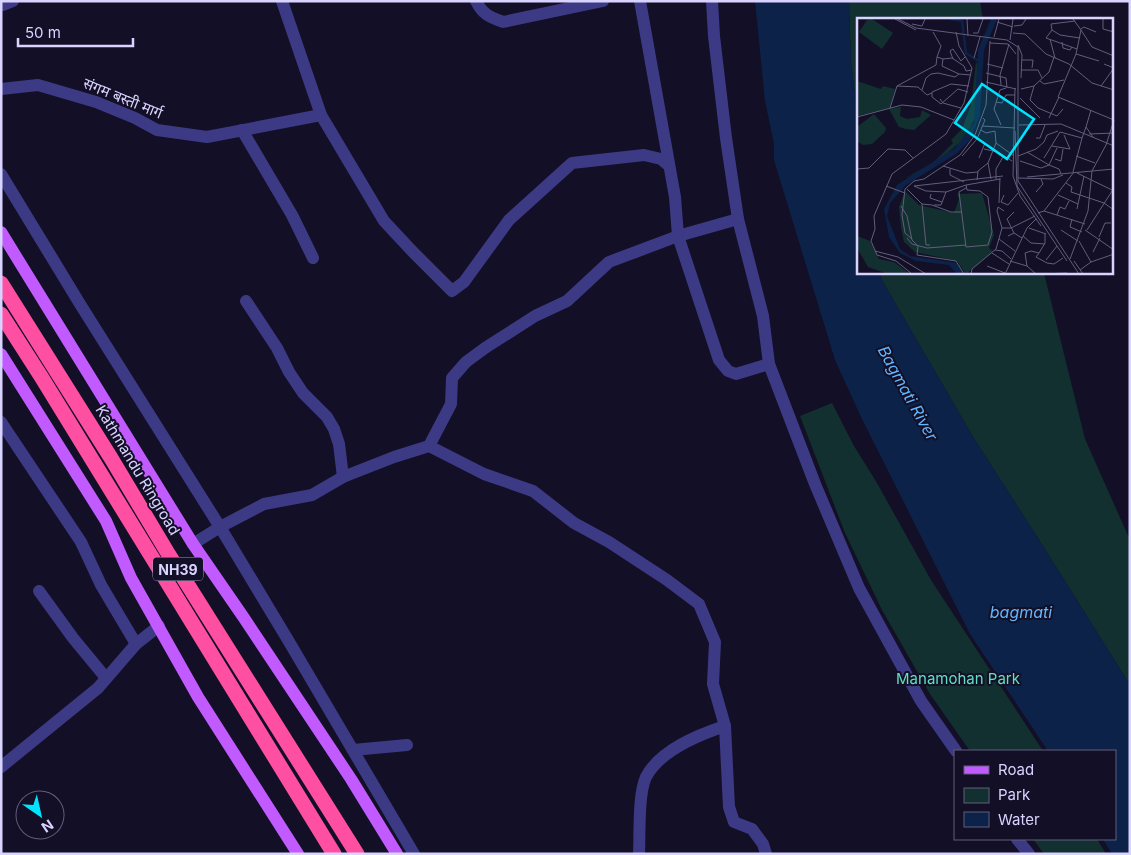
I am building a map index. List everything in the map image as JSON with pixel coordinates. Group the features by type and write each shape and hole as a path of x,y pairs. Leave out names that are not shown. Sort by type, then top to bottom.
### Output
{"highway":[{"name":"Kathmandu Ringroad","path":"1,284 357,854"},
{"name":"NH39","path":"1,314 334,854"}],"main road":[{"path":"1,232 194,544 329,746 398,854"},
{"path":"1,354 106,521 131,578 198,697 298,854"}],"street":[{"path":"1,4 13,1"},
{"path":"282,1 321,115 384,220 452,291 464,282 509,220 572,163 644,155 661,159 668,165"},
{"path":"476,1 480,9 489,17 503,22 603,1"},
{"path":"640,1 674,197 678,236 719,360 728,371 736,374 769,364"},
{"path":"712,1 714,36 726,138 738,219 763,316 769,364 815,484 859,588 921,701 955,750"},
{"name":"संगम बस्ती मार्ग","path":"1,89 38,85 96,102 135,118 157,130 207,138 321,115"},
{"path":"242,130 292,215 313,258"},
{"path":"1,174 80,304 220,526 414,854"},
{"path":"429,446 451,404 452,378 466,362 485,348 535,316 567,301 609,262 678,236 738,219"},
{"path":"246,301 277,348 289,372 303,393 328,417 339,444 343,477"},
{"path":"1,422 81,542 101,585 136,644"},
{"path":"194,544 220,526 264,504 312,495 343,477 394,457 429,446 484,474 533,491 574,523 617,547 699,604 715,642 713,684 725,726 729,807 734,822 752,829 766,854"},
{"path":"39,591 73,638 106,678"},
{"path":"1,767 98,688 136,644 159,626"},
{"path":"639,854 641,799 646,778 658,760 700,734 725,726"},
{"path":"353,750 407,745"},
{"path":"1018,840 1029,854"}],"green space":[{"path":"849,1 980,1 983,18 857,18 857,107 851,64"},
{"path":"879,274 1044,274 1085,439 1130,540 1130,685 973,437"},
{"name":"Manamohan Park","path":"832,403 854,446 877,483 931,580 1042,750 969,750 930,694 882,610 845,533 800,416"},
{"path":"1034,840 1098,840 1106,854 1044,854"}],"water":[{"name":"bagmati","path":"755,1 849,1 851,64 857,107 857,274 879,274 973,437 1130,685 1130,854 1112,854 1104,840 1116,840 1116,750 1047,750 970,634 861,417 835,360 774,160 774,144 765,101"}],"water label":[{"name":"Bagmati River","path":"908,393"}]}
